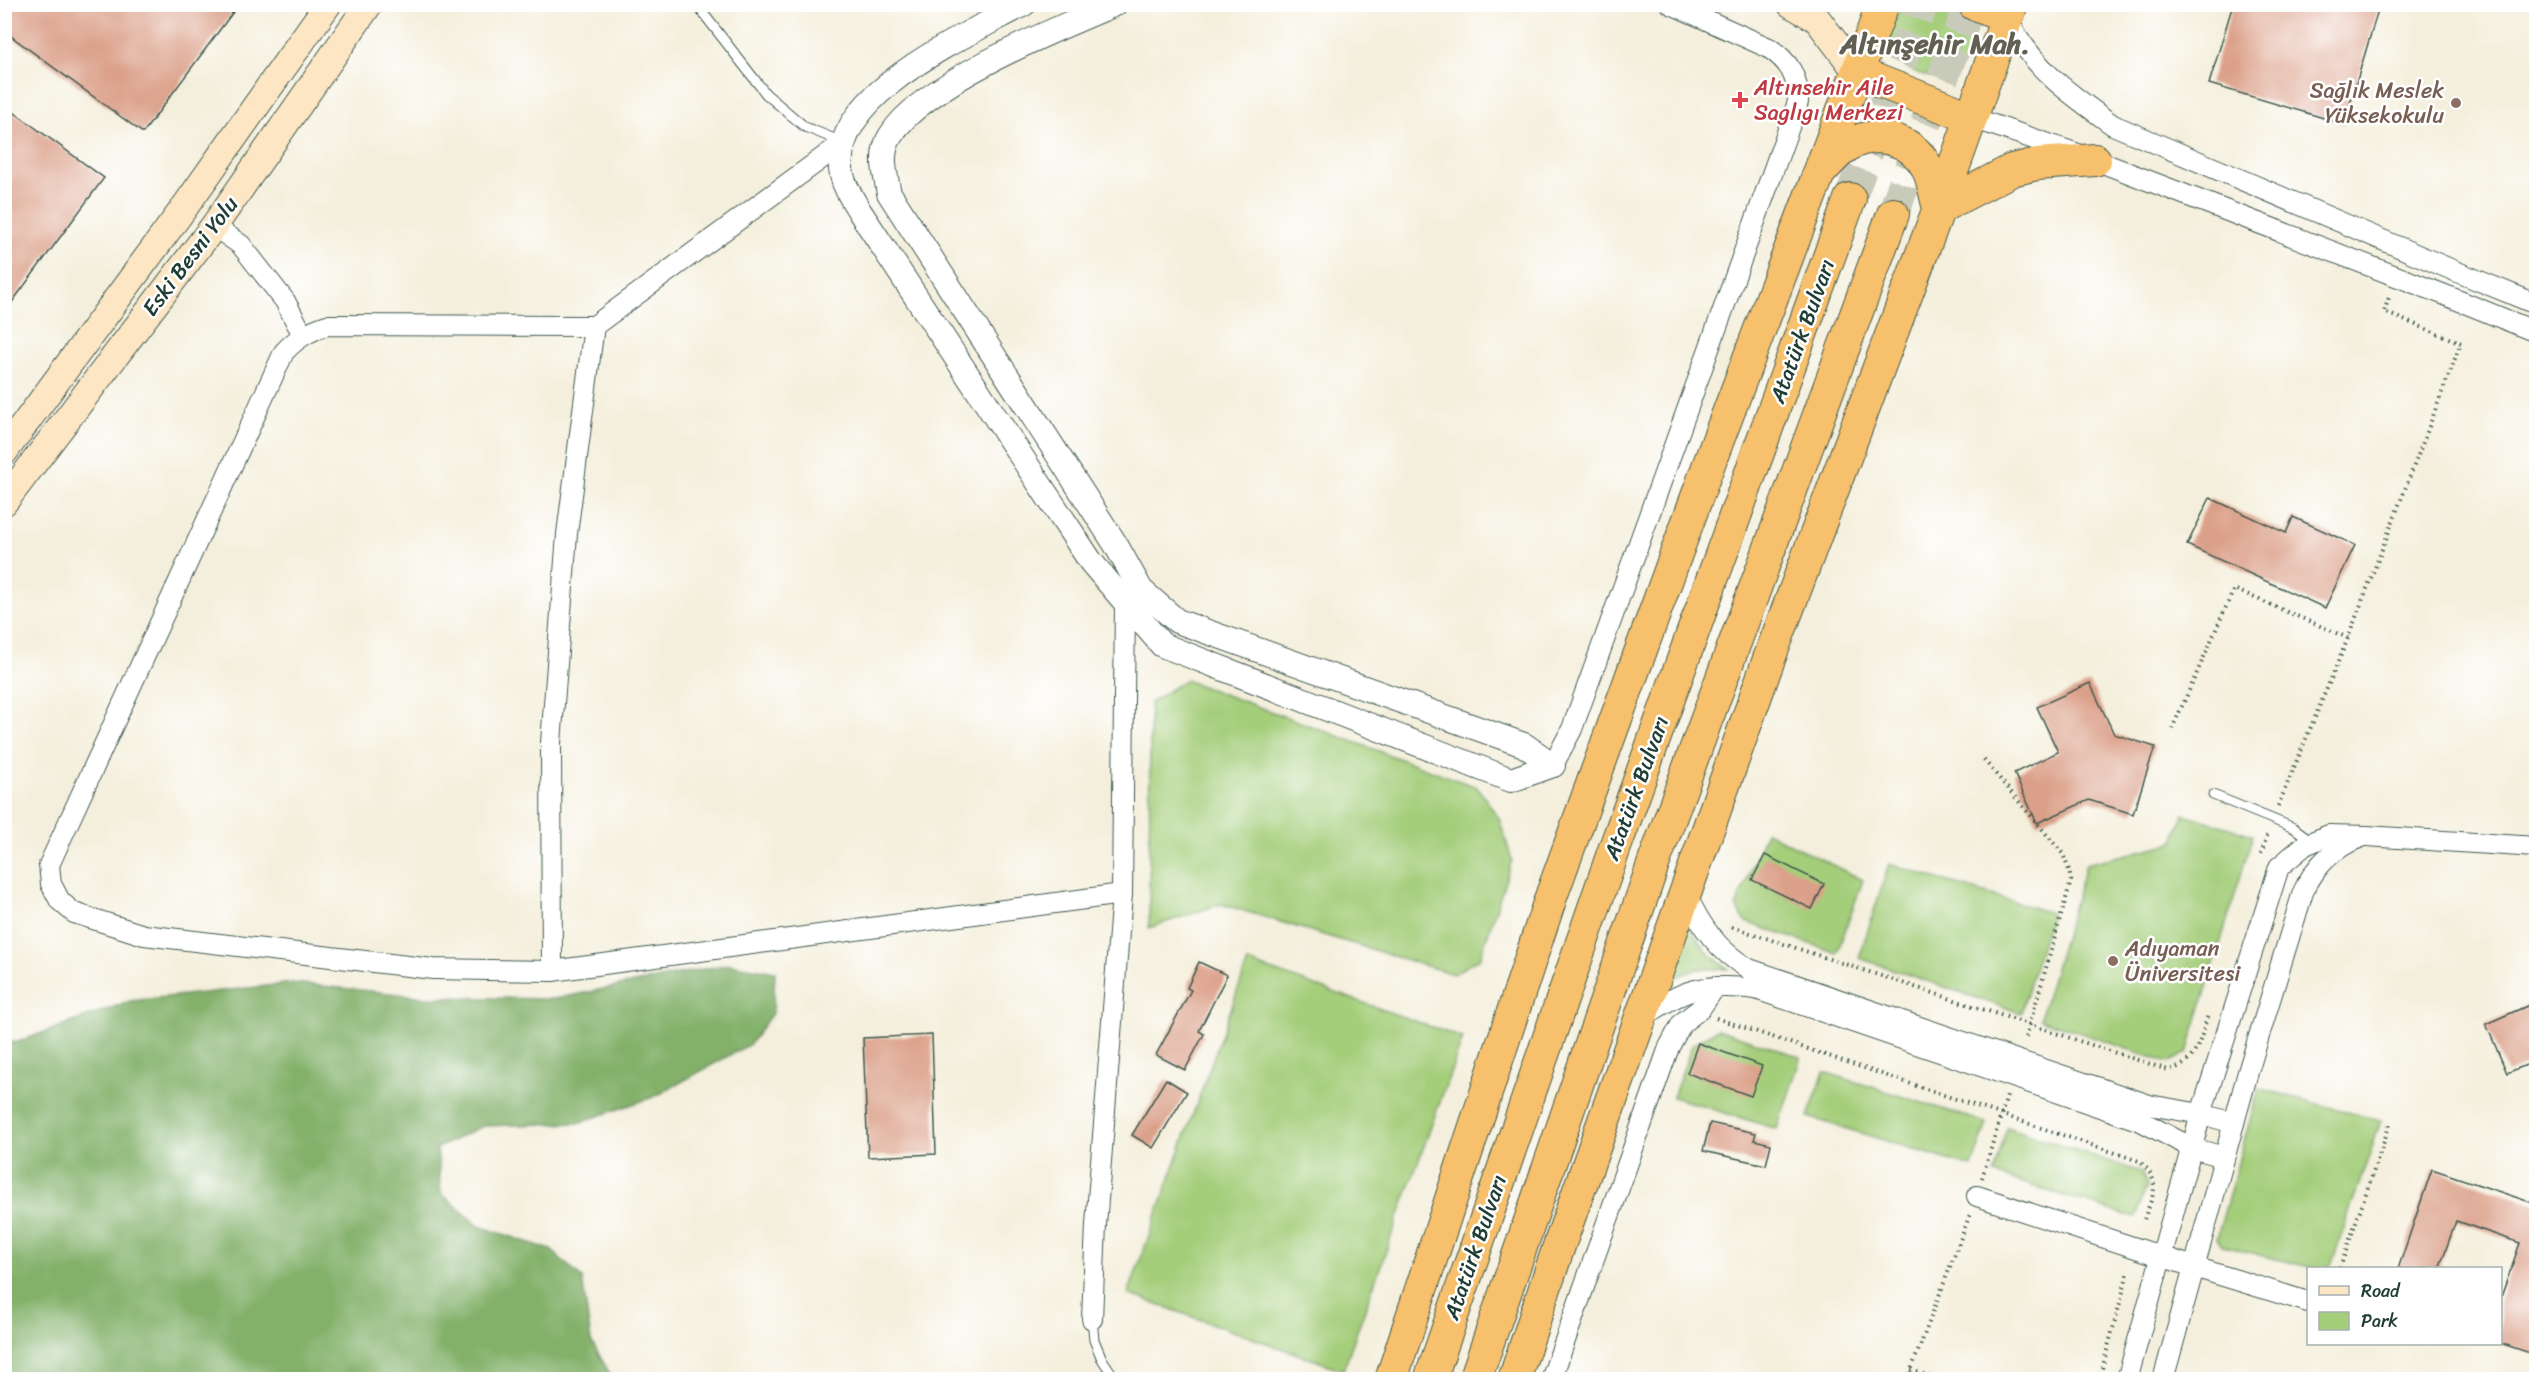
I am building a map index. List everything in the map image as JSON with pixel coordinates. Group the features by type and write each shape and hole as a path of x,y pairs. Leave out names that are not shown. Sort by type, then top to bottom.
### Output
{"highway":[{"path":"1391,1380 1552,894 1710,461 1883,4"},
{"path":"1514,1380 1559,1246 1782,625 1939,208 2009,11 1974,4"},
{"path":"1858,73 1970,117"},
{"path":"1819,172 1842,149 1857,141 1880,137 1896,140 1911,148 1923,161 1939,208"},
{"path":"1939,208 2012,170 2037,164 2095,160"},
{"name":"Atatürk Bulvarı","path":"1430,1380 1614,850 1850,199"},
{"name":"Atatürk Bulvarı","path":"1475,1380 1650,873 1893,214"}],"main road":[{"name":"Eski Besni Yolu","path":"4,452 184,208 328,4"},
{"name":"Eski Besni Yolu","path":"4,502 214,226 369,4"},
{"path":"1791,4 1817,19 1858,73"}],"street":[{"path":"1024,4 930,56 885,85 857,114 844,142 842,173 849,193 1091,562 1133,597 1177,621 1524,745 1553,765"},
{"path":"1115,4 1044,33 950,84 910,113 890,136 882,163 889,193 1116,545 1133,597 1162,645 1511,780 1553,765 1572,729 1798,102 1795,78 1783,57 1769,48 1671,4"},
{"path":"2009,11 2019,41 2040,68 2113,125 2536,304"},
{"path":"1970,117 2095,160 2536,332"},
{"path":"844,142 594,326 327,325 303,335 284,352 49,865 51,884 60,901 74,913 144,935 433,969 552,971 1122,894"},
{"path":"214,226 242,245 285,302 303,335"},
{"path":"552,971 551,743 567,534 594,326"},
{"path":"1092,1319 1096,1225 1122,894 1133,597"},
{"path":"2127,1380 2201,1114 2279,867 2291,855 2312,841 2329,835 2536,847"},
{"path":"2163,1380 2234,1123 2303,891 2325,858 2345,844 2367,836"},
{"path":"1686,894 1697,919 1718,947 1749,969 2150,1105 2201,1114 2234,1123"},
{"path":"1641,1019 1666,1001 1689,990 1716,987 1756,989 2141,1121 2192,1148 2224,1158"},
{"path":"1551,1380 1668,1047 1682,1023 1700,1009 1716,987"},
{"path":"1977,1196 2307,1302"}],"lane":[{"path":"696,4 766,94 805,127 844,142"},
{"path":"2213,795 2294,828 2312,841 2325,858"},
{"path":"1092,1319 1094,1340 1102,1359 1116,1380"}],"path":[{"path":"2258,864 2273,819 2348,638 2462,343 2384,312 2397,276"},
{"path":"2172,729 2234,589 2348,638"},
{"path":"1984,760 2062,854 2071,881 2029,1025"},
{"path":"1725,923 1739,931 2168,1070 2187,1064 2195,1054 2210,1010"},
{"path":"1700,1009 1718,1019 2139,1161 2149,1169 2155,1186 2143,1222"},
{"path":"1910,1380 1911,1370 1977,1196 2013,1078"},
{"path":"2341,1267 2391,1121"},
{"path":"2100,1380 2128,1274"},
{"path":"1911,1370 1940,1380"}],"green space":[{"path":"1958,4 1968,17 1973,32 1972,42 1964,63 1949,74 1931,76 1914,71 1899,60 1891,44 1892,25 1905,5"},
{"path":"1185,680 1477,787 1499,818 1512,860 1480,958 1453,974 1221,904 1149,928 1150,703"},
{"path":"2184,814 2253,835 2187,1053 2168,1063 2040,1019 2086,864 2173,843"},
{"path":"1766,832 1863,880 1837,953 1746,922 1736,907"},
{"path":"1889,864 2051,913 2021,1013 1859,958"},
{"path":"1688,924 1706,951 1728,969 1697,969 1667,981"},
{"path":"1248,962 1463,1038 1343,1370 1128,1294"},
{"path":"729,964 775,972 773,1012 750,1044 656,1096 578,1123 483,1126 437,1148 441,1193 479,1226 551,1250 582,1278 591,1341 613,1379 5,1379 5,1039 15,1043 130,1001 293,983 427,997 554,999"},
{"path":"1717,1029 1801,1057 1777,1129 1673,1097 1692,1045"},
{"path":"1824,1072 1987,1123 1972,1167 1808,1117"},
{"path":"2259,1088 2381,1121 2331,1265 2310,1267 2222,1246 2217,1238"},
{"path":"2007,1127 2141,1172 2147,1185 2136,1218 1994,1174"}],"building":[{"path":"4,4 239,4 143,133 4,31"},
{"path":"2233,4 2358,4 2378,10 2344,124 2209,84"},
{"path":"4,105 104,178 4,313"},
{"path":"2210,498 2286,533 2293,517 2355,545 2325,608 2187,545"},
{"path":"2090,683 2114,734 2155,747 2133,814 2089,800 2037,823 2014,773 2058,752 2037,707"},
{"path":"1765,855 1824,884 1812,909 1752,880"},
{"path":"1199,962 1227,975 1199,1031 1204,1034 1185,1070 1156,1055 1191,990 1187,988"},
{"path":"2536,1002 2536,1061 2507,1073 2486,1024"},
{"path":"932,1035 936,1154 868,1157 863,1038"},
{"path":"1698,1043 1762,1066 1751,1096 1687,1073"},
{"path":"1166,1079 1187,1092 1153,1148 1132,1135"},
{"path":"1710,1123 1756,1133 1754,1140 1771,1144 1766,1165 1703,1151"},
{"path":"2432,1169 2536,1204 2536,1355 2502,1344 2502,1294 2520,1243 2456,1221 2440,1267 2399,1267"}],"tunnel":[{"path":"1850,199 1922,4"},
{"path":"1893,214 1970,4"}],"place":[{"name":"Altınsehir Aile Saglıgı Merkezi","path":"1740,100"},
{"name":"Sağlık Meslek Yüksekokulu","path":"2456,103"},
{"name":"Adıyaman Üniversitesi","path":"2113,961"}],"district":[{"name":"Altınşehir Mah.","path":"1935,43"}]}
